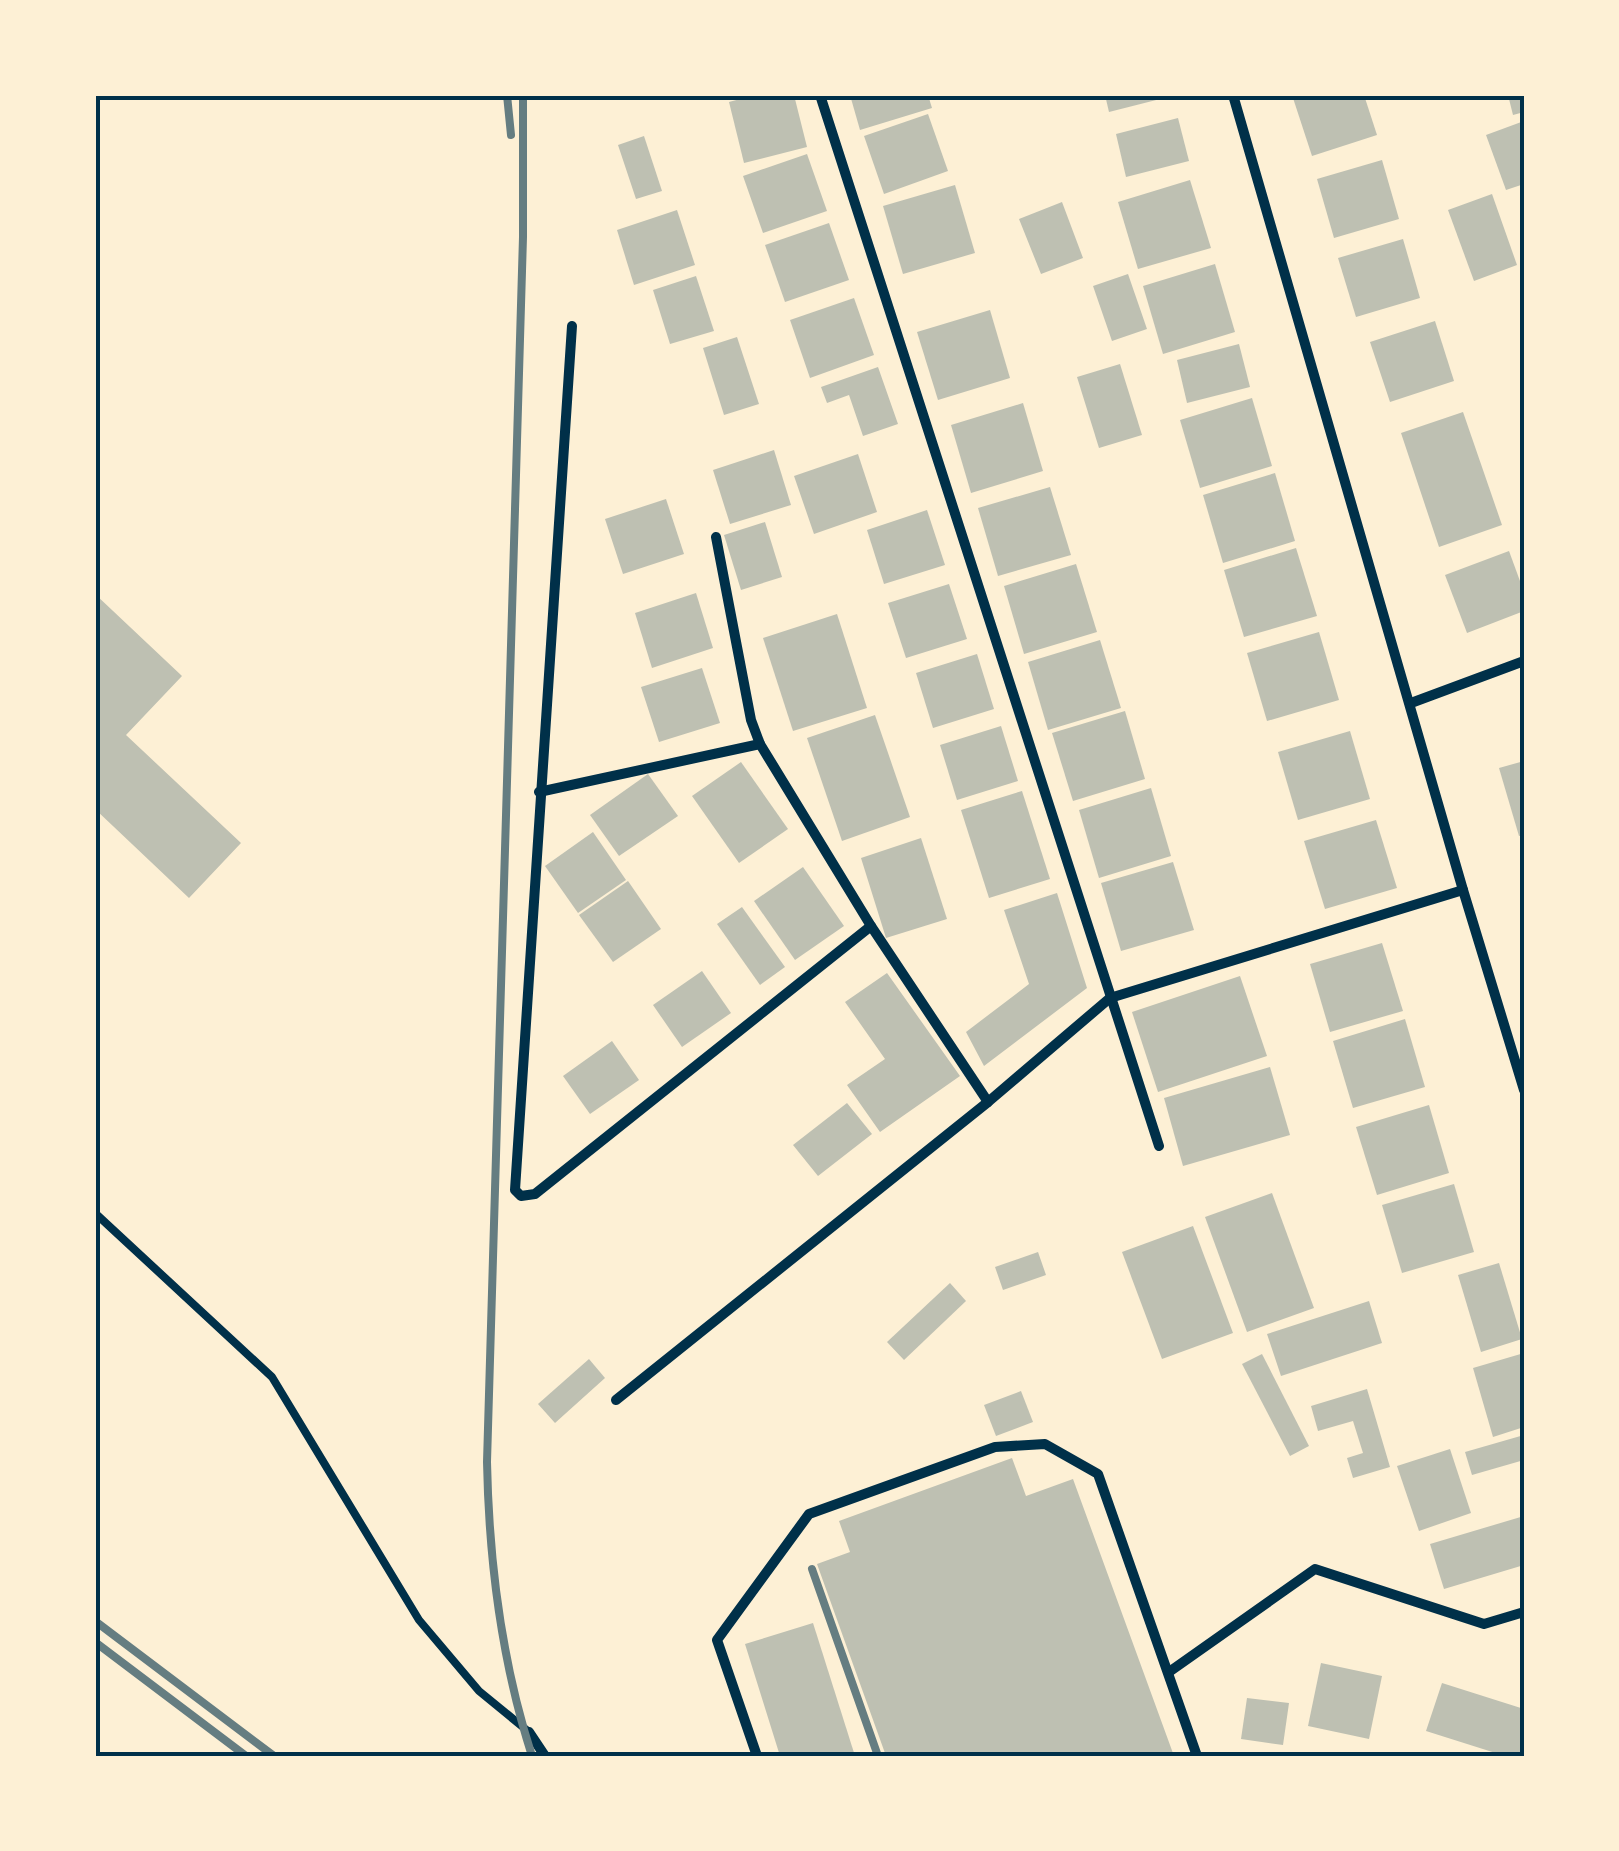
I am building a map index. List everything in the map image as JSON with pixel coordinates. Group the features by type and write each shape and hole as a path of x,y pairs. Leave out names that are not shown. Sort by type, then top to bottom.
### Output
{"street":[{"path":"820,95 1159,1146"},
{"path":"1233,95 1524,1090"},
{"path":"572,326 515,1190 521,1196 535,1194 871,926"},
{"path":"716,537 751,720 760,744 871,926 988,1102"},
{"path":"1411,703 1524,661"},
{"path":"539,792 760,744"},
{"path":"616,1400 988,1102 1110,998 1463,890"},
{"path":"758,1756 717,1640 809,1514 995,1447 1045,1444 1098,1474 1197,1756"},
{"path":"1170,1672 1315,1569 1484,1624 1524,1612"},
{"path":"529,1732 545,1756"}],"lane":[{"path":"95,1213 272,1377 419,1620 479,1691 529,1732"}],"building":[{"path":"755,95 794,95 807,147 744,163 729,102"},
{"path":"850,95 928,95 932,108 860,130"},
{"path":"1105,95 1172,95 1172,96 1109,112"},
{"path":"1364,95 1377,135 1312,156 1293,98"},
{"path":"1508,95 1524,95 1524,112 1513,115"},
{"path":"928,114 948,171 884,194 864,136"},
{"path":"1178,118 1189,161 1126,177 1116,134"},
{"path":"1524,121 1524,184 1506,190 1486,135"},
{"path":"644,136 662,191 636,199 618,145"},
{"path":"807,154 827,211 763,233 743,176"},
{"path":"1382,160 1399,219 1334,238 1317,179"},
{"path":"1190,180 1211,248 1138,269 1118,202"},
{"path":"955,185 975,253 903,274 883,206"},
{"path":"1492,194 1517,265 1474,281 1448,210"},
{"path":"1062,202 1083,258 1041,274 1019,219"},
{"path":"677,210 695,265 634,285 617,230"},
{"path":"829,223 849,280 785,302 765,245"},
{"path":"1403,239 1420,298 1356,317 1338,258"},
{"path":"1215,264 1235,332 1163,354 1143,286"},
{"path":"1128,274 1147,329 1112,341 1093,286"},
{"path":"696,276 714,331 670,344 653,290"},
{"path":"854,298 874,355 810,378 790,320"},
{"path":"990,310 1010,378 938,400 917,332"},
{"path":"1435,321 1454,381 1390,402 1370,342"},
{"path":"737,337 759,404 724,415 703,348"},
{"path":"1239,344 1250,387 1187,403 1177,360"},
{"path":"1120,364 1142,435 1099,448 1077,377"},
{"path":"878,367 898,424 863,436 849,395 827,403 821,387"},
{"path":"1252,398 1272,466 1200,488 1180,420"},
{"path":"1023,403 1043,471 971,493 951,425"},
{"path":"1463,412 1502,525 1439,547 1401,433"},
{"path":"774,450 791,505 730,524 713,470"},
{"path":"858,454 877,512 814,534 794,476"},
{"path":"1275,473 1295,541 1223,563 1203,495"},
{"path":"1050,487 1071,555 998,576 978,508"},
{"path":"666,499 684,554 623,574 605,519"},
{"path":"927,510 945,565 884,584 867,530"},
{"path":"765,522 782,577 741,590 724,535"},
{"path":"1296,548 1317,616 1244,637 1224,570"},
{"path":"1509,551 1524,592 1524,611 1467,633 1445,575"},
{"path":"1076,564 1097,632 1024,654 1004,586"},
{"path":"949,584 967,639 906,658 888,603"},
{"path":"696,593 713,648 652,668 635,613"},
{"path":"95,594 182,676 126,735 241,843 189,898 95,809"},
{"path":"837,614 867,708 793,731 763,638"},
{"path":"1319,632 1339,700 1267,721 1247,653"},
{"path":"1100,640 1121,708 1048,730 1028,662"},
{"path":"977,654 994,709 933,728 916,673"},
{"path":"702,668 720,723 659,742 641,687"},
{"path":"1125,711 1145,779 1073,801 1052,733"},
{"path":"875,715 910,817 842,841 807,738"},
{"path":"1001,726 1018,781 957,800 940,745"},
{"path":"1350,731 1370,799 1298,820 1278,752"},
{"path":"1524,761 1524,835 1519,836 1499,768"},
{"path":"741,762 788,829 739,863 692,796"},
{"path":"648,774 678,816 619,856 590,815"},
{"path":"1151,788 1171,856 1099,878 1079,810"},
{"path":"1022,791 1050,879 989,898 961,810"},
{"path":"1376,820 1397,888 1325,909 1304,841"},
{"path":"593,832 626,880 578,913 545,866"},
{"path":"921,838 947,919 886,938 861,858"},
{"path":"1173,862 1194,930 1121,951 1101,883"},
{"path":"803,867 844,926 795,960 754,901"},
{"path":"628,881 661,929 613,962 579,915"},
{"path":"1057,893 1087,988 984,1066 966,1032 1029,984 1004,910"},
{"path":"742,907 785,967 760,985 717,924"},
{"path":"1382,943 1403,1011 1330,1032 1310,964"},
{"path":"702,971 731,1013 682,1047 653,1005"},
{"path":"887,973 960,1076 880,1132 847,1085 885,1059 845,1002"},
{"path":"1240,976 1267,1056 1158,1092 1132,1012"},
{"path":"1405,1019 1425,1087 1353,1108 1333,1041"},
{"path":"612,1041 639,1080 590,1114 563,1076"},
{"path":"1270,1067 1290,1135 1183,1166 1164,1098"},
{"path":"847,1103 872,1134 818,1176 793,1145"},
{"path":"1429,1105 1449,1173 1377,1195 1356,1127"},
{"path":"1454,1184 1474,1252 1402,1273 1382,1205"},
{"path":"1272,1193 1314,1308 1247,1332 1205,1217"},
{"path":"1193,1226 1233,1333 1162,1359 1122,1252"},
{"path":"1038,1252 1046,1275 1003,1290 995,1267"},
{"path":"1499,1263 1522,1339 1481,1352 1458,1275"},
{"path":"950,1283 966,1301 904,1360 887,1342"},
{"path":"1369,1301 1382,1343 1281,1376 1267,1334"},
{"path":"1524,1353 1524,1427 1493,1437 1473,1368"},
{"path":"1262,1354 1309,1446 1290,1456 1242,1364"},
{"path":"589,1359 605,1378 555,1423 538,1404"},
{"path":"1367,1389 1390,1467 1353,1478 1347,1458 1363,1453 1353,1421 1318,1431 1311,1406"},
{"path":"1021,1391 1033,1422 996,1436 984,1405"},
{"path":"1524,1435 1524,1460 1472,1475 1465,1452"},
{"path":"1450,1449 1471,1513 1419,1531 1397,1466"},
{"path":"1012,1458 1026,1496 1073,1479 1174,1756 886,1756 817,1564 850,1552 839,1521"},
{"path":"1524,1516 1524,1565 1444,1589 1430,1544"},
{"path":"813,1623 855,1756 780,1756 745,1644"},
{"path":"1321,1663 1382,1676 1369,1739 1308,1726"},
{"path":"1442,1683 1524,1709 1524,1756 1505,1756 1426,1731"},
{"path":"1247,1698 1289,1703 1283,1745 1241,1739"}],"railway":[{"path":"507,95 511,135"},
{"path":"523,95 523,237 487,1462 499,1610 512,1684 532,1756"},
{"path":"812,1569 878,1756"},
{"path":"95,1621 274,1756"},
{"path":"95,1642 246,1756"}]}
